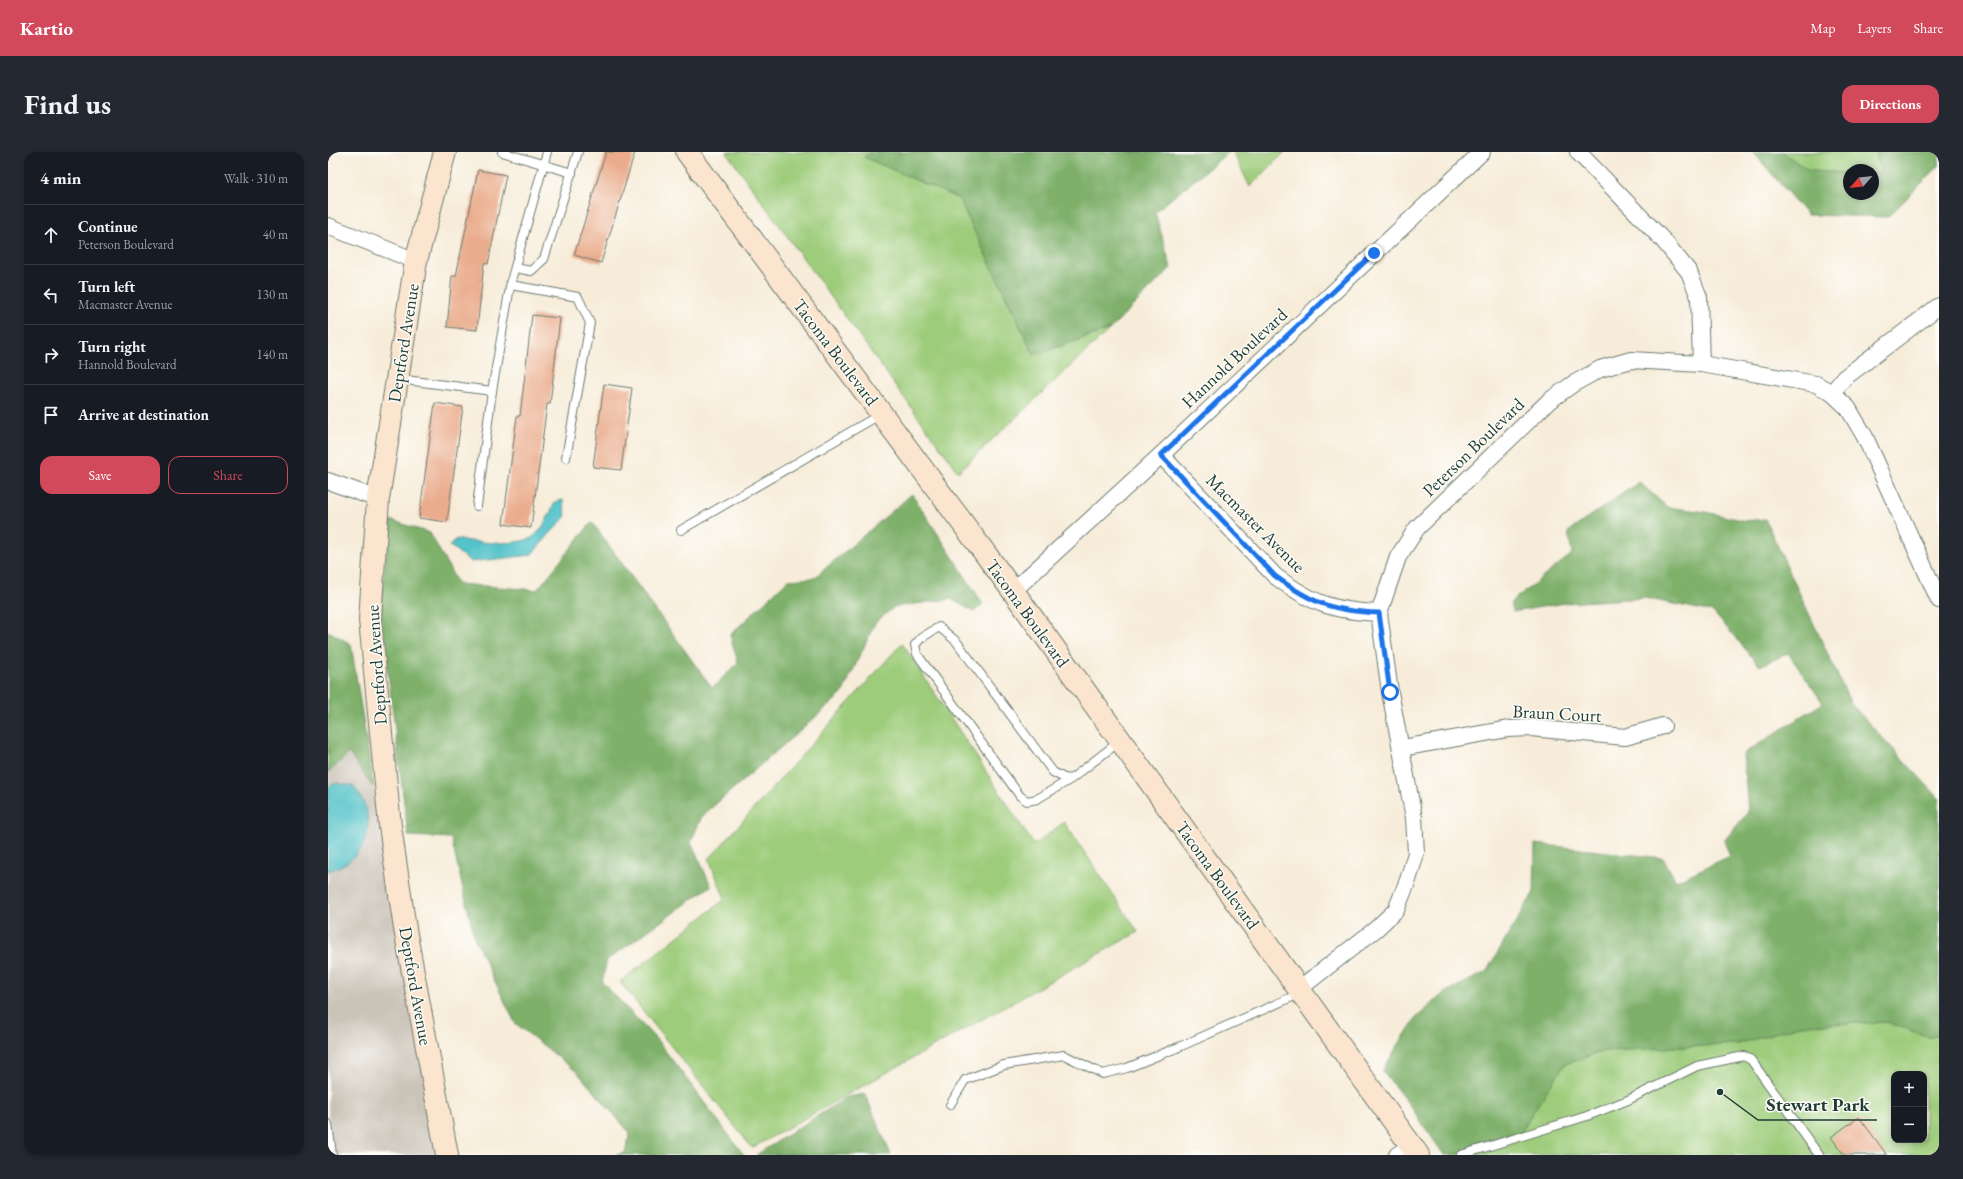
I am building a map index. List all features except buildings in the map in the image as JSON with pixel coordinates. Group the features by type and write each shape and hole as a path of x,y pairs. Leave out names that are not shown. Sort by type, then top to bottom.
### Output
{"street":[{"name":"Deptford Avenue","path":"445,152 416,261 397,379 378,499 370,620 387,799 401,902 447,1155"},
{"name":"Tacoma Boulevard","path":"687,152 1013,591 1363,1078 1409,1152"},
{"name":"Hannold Boulevard","path":"1013,591 1161,455 1482,152"},
{"path":"1578,152 1663,240 1689,272 1700,297 1701,364"},
{"path":"328,226 416,261"},
{"path":"1832,393 1844,378 1939,306"},
{"name":"Peterson Boulevard","path":"1301,991 1376,929 1396,910 1408,880 1416,854 1414,818 1402,748 1390,692 1379,613 1398,557 1418,528 1549,401 1574,384 1600,369 1631,360 1701,364 1816,384 1832,393 1848,408 1865,437 1939,600"},
{"name":"Macmaster Avenue","path":"1161,455 1275,576 1295,591 1317,603 1335,609 1379,613"},
{"path":"328,481 378,499"},
{"name":"Braun Court","path":"1402,748 1508,729 1531,728 1624,737 1664,726"}],"lane":[{"path":"502,152 572,173"},
{"path":"477,506 492,391 511,285 547,152"},
{"path":"515,268 531,271 544,259 578,152"},
{"path":"511,285 578,297 590,323 566,458"},
{"path":"397,379 492,391"},
{"path":"681,530 882,414"},
{"path":"1071,779 1064,778 1053,772 956,640 939,626 921,638 915,645 917,654 1020,796 1027,801 1036,799 1071,779 1121,741"},
{"path":"950,1105 965,1080 1004,1065 1064,1055 1103,1074 1127,1068 1180,1047 1301,991"},
{"path":"1461,1155 1594,1113 1628,1100 1697,1066 1744,1056 1751,1060 1819,1155"},
{"path":"328,1124 332,1155"}],"shaded area":[{"path":"349,753 374,788 440,1155 328,1155 328,773"}],"green space":[{"path":"726,152 872,152 864,157 959,199 1034,355 1110,329 958,472"},
{"path":"872,152 1229,152 1155,212 1171,268 1110,329 1034,355 959,199 864,157"},
{"path":"1233,152 1285,152 1250,187"},
{"path":"1753,152 1782,152 1809,171 1843,173 1843,200 1879,200 1879,173 1881,173 1876,152 1939,152 1939,166 1888,217 1807,215"},
{"path":"1782,152 1876,152 1879,164 1843,164 1843,173 1809,171"},
{"path":"1639,482 1667,507 1706,512 1745,521 1765,519 1851,704 1939,798 1939,1036 1929,1037 1887,1022 1800,1025 1738,1044 1604,1051 1565,1064 1534,1110 1521,1133 1452,1155 1444,1155 1408,1103 1382,1071 1415,1019 1444,993 1486,972 1534,892 1535,844 1663,858 1676,881 1730,856 1724,841 1748,812 1743,754 1823,703 1788,653 1760,666 1713,612 1645,598 1565,603 1513,612 1511,602 1572,554 1568,532"},
{"path":"912,494 983,604 974,612 951,599 894,607 875,623 842,694 702,816 691,842 711,886 607,960 602,982 657,1040 744,1155 616,1155 625,1153 630,1133 577,1072 515,1023 475,940 451,838 408,836 380,607 390,520 430,533 458,584 537,590 592,522 712,688 738,663 730,635 788,580 814,578"},
{"path":"328,631 351,644 374,788 349,753 328,773"},
{"path":"902,643 1034,845 1064,822 1138,932 752,1148 620,982 725,899 709,859"},
{"path":"1887,1022 1929,1037 1939,1036 1939,1155 1452,1155 1521,1133 1534,1110 1565,1064 1604,1051 1738,1044 1799,1025"},
{"path":"865,1094 891,1155 756,1155 847,1097"}],"water":[{"path":"563,500 566,516 531,555 471,562 450,546 456,539 503,543 529,539 533,537 541,528 555,502"},
{"path":"336,783 353,786 361,798 366,811 368,824 366,836 361,847 353,857 342,865 328,871 328,787"}],"place":[{"name":"Stewart Park","path":"1720,1092"}],"route":[{"path":"1374,253 1161,455 1275,576 1295,591 1317,603 1335,609 1379,613 1390,692"}]}
